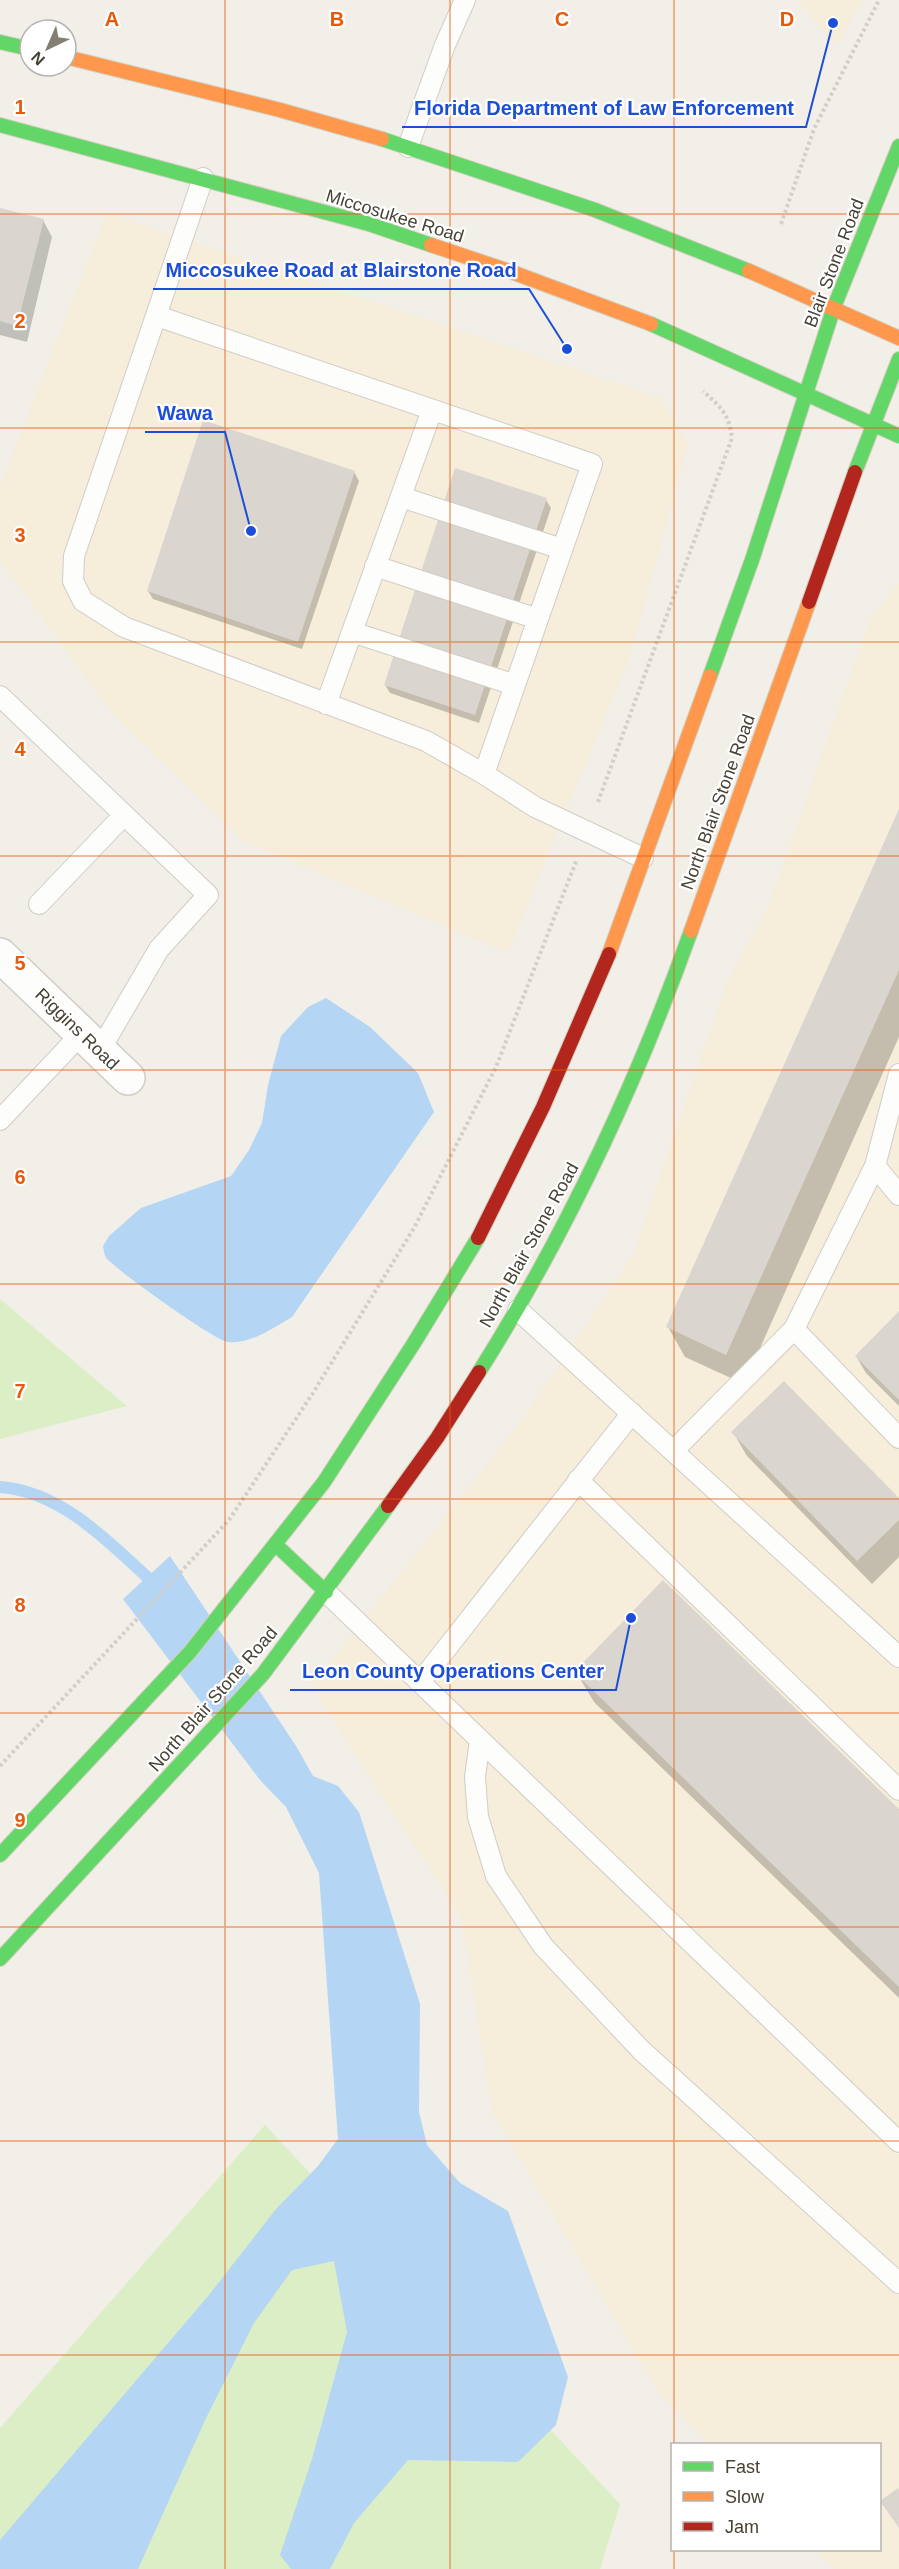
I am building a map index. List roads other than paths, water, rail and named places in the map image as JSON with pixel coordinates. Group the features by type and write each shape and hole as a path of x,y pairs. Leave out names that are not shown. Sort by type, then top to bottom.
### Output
{"main road":[{"path":"0,42 18,46"},
{"path":"78,60 145,74 301,116 408,147 569,199 705,252 834,307 899,338"},
{"name":"Miccosukee Road","path":"0,125 369,224 509,271 648,322 899,436"},
{"name":"Blair Stone Road","path":"807,394 834,307 899,146"},
{"path":"873,423 899,359"},
{"path":"0,1855 190,1652 324,1482 414,1343 479,1236 543,1107 603,971 752,561 807,394"},
{"name":"North Blair Stone Road","path":"0,1959 263,1674 326,1592 437,1438 518,1310 591,1172 669,992 873,423"},
{"path":"275,1544 326,1592"}],"street":[{"name":"Riggins Road","path":"0,955 128,1078"}],"lane":[{"path":"408,147 445,45 465,0"},
{"path":"203,178 74,556 73,581 84,601 124,627 426,741 484,774 535,807 643,858"},
{"path":"157,316 592,464 484,774"},
{"path":"326,704 432,410"},
{"path":"401,497 562,549"},
{"path":"375,566 538,619"},
{"path":"352,632 515,685"},
{"path":"0,696 208,895 159,949 91,1042 0,1120"},
{"path":"39,903 124,814"},
{"path":"673,1451 794,1329 875,1166 899,1074"},
{"path":"875,1166 899,1195"},
{"path":"518,1310 899,1657"},
{"path":"794,1329 899,1438"},
{"path":"420,1682 632,1413"},
{"path":"578,1480 899,1790"},
{"path":"326,1592 899,2142"},
{"path":"480,1740 475,1778 478,1817 484,1837 496,1875 543,1946 641,2050 899,2283"}],"water":[{"path":"326,998 370,1027 418,1073 434,1112 292,1317 253,1338 228,1342 204,1330 130,1277 107,1259 103,1246 109,1236 141,1208 231,1176 249,1150 262,1123 268,1085 281,1036 308,1007"},
{"path":"170,1556 296,1746 313,1776 338,1786 359,1812 420,2004 419,2112 427,2145 460,2183 508,2211 568,2377 556,2425 518,2462 408,2460 354,2523 330,2569 291,2569 280,2555 312,2459 347,2332 334,2261 292,2270 254,2323 206,2418 138,2569 0,2569 0,2540 209,2295 276,2209 318,2166 338,2139 319,1873 286,1807 260,1780 123,1599"}],"waterway":[{"path":"0,1487 22,1490 62,1507 98,1533 147,1577"}],"place":[{"name":"Florida Department of Law Enforcement","path":"833,23"},
{"name":"Miccosukee Road at Blairstone Road","path":"567,349"},
{"name":"Wawa","path":"251,531"},
{"name":"Leon County Operations Center","path":"631,1618"}]}
